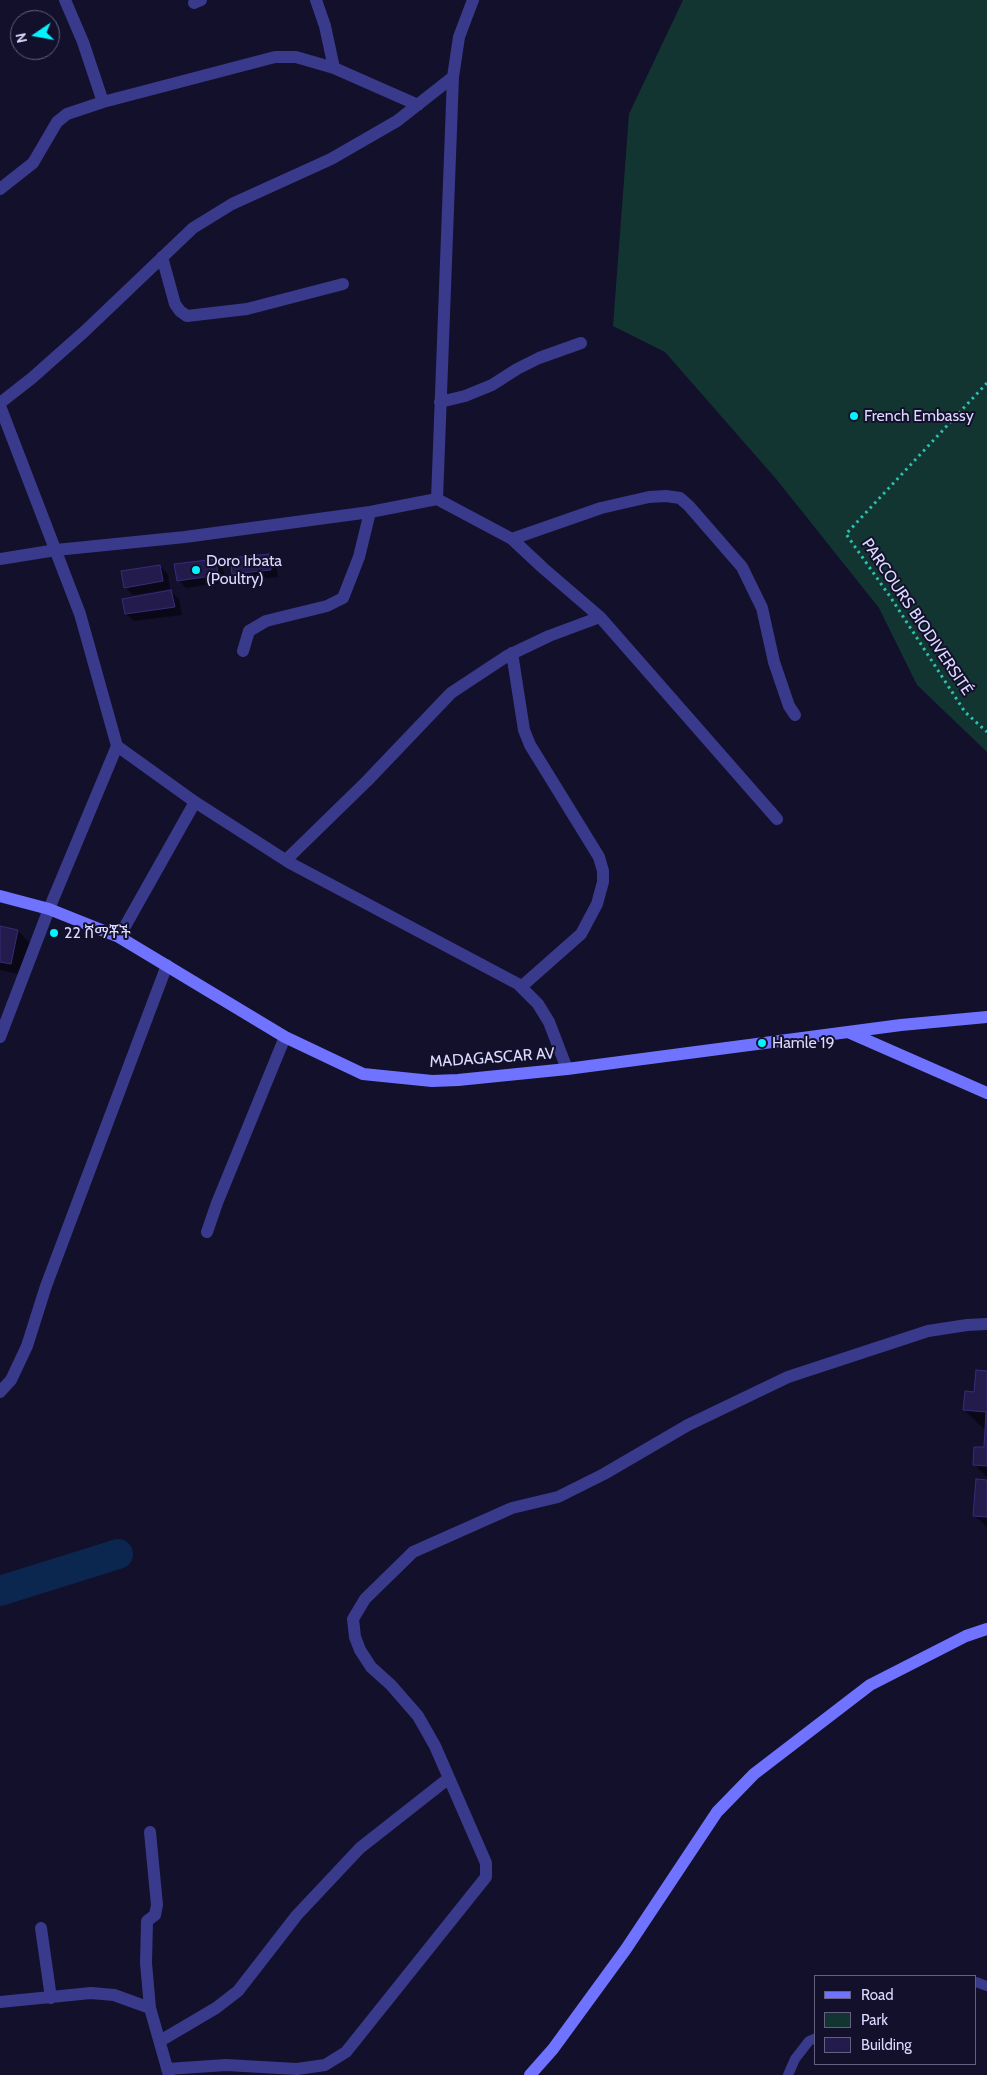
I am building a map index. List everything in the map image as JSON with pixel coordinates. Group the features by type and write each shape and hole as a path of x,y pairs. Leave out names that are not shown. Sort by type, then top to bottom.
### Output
{"main road":[{"name":"MADAGASCAR AV","path":"0,896 49,909 119,937 285,1037 363,1074 432,1081 450,1080 568,1069 848,1032 987,1017"},
{"path":"848,1032 987,1094"},
{"path":"530,2075 553,2049 626,1949 717,1812 754,1774 870,1685 966,1636 987,1629"}],"street":[{"path":"65,0 83,42 103,102"},
{"path":"316,0 325,26 334,68"},
{"path":"437,499 452,77 459,37 466,13 473,0"},
{"path":"0,189 33,163 57,122 62,117 103,102 274,57 296,57 334,68 418,105"},
{"path":"0,1037 49,909 117,746 80,614 0,405 85,331 193,228 232,204 331,159 397,121 452,77"},
{"path":"162,257 175,304 180,311 188,316 248,309 344,284"},
{"path":"440,402 465,396 492,385 539,358 581,343"},
{"path":"512,538 601,508 649,497 666,496 680,498 742,567 762,608 774,662 789,706 795,716"},
{"path":"0,559 56,550 185,538 370,512 437,499 512,538 543,568 600,617 777,819"},
{"path":"243,651 249,631 266,620 327,606 343,598 359,557 370,512"},
{"path":"286,860 451,693 512,653 549,636 600,617"},
{"path":"512,653 524,730 530,745 599,857 604,882 597,904 582,934 521,987"},
{"path":"117,746 195,802 286,860 521,987 538,1004 549,1022 568,1069"},
{"path":"119,937 195,802"},
{"path":"0,1392 11,1380 27,1346 46,1286 168,965"},
{"path":"207,1232 285,1037"},
{"path":"150,1832 157,1905 155,1915 148,1921 146,1931 146,1963 150,2008 168,2072 226,2065 250,2070 297,2069 325,2065 346,2052 486,1877 486,1863 435,1746 418,1716 391,1685 371,1667 360,1650 355,1636 353,1620 365,1599 413,1552 512,1508 558,1497 604,1474 688,1425 788,1377 928,1331 987,1324"},
{"path":"160,2040 216,2008 238,1991 297,1915 360,1848 449,1778"},
{"path":"40,1928 51,1998"},
{"path":"0,2002 91,1993 114,1995 150,2008"}],"lane":[{"path":"788,2075 795,2059 809,2041 814,2039"}],"path":[{"name":"PARCOURS BIODIVERSITÉ","path":"987,383 846,534 891,598 965,712 987,732"}],"green space":[{"name":"French Embassy","path":"683,0 987,0 987,752 917,685 879,608 777,480 665,352 613,326 629,114"}],"building":[{"path":"269,554 271,570 232,574 230,558"},
{"name":"Doro Irbata (Poultry)","path":"216,559 218,575 177,581 174,564"},
{"path":"160,565 163,581 124,588 121,571"},
{"path":"171,590 175,607 125,614 122,599"},
{"path":"0,926 18,930 11,964 0,962"},
{"path":"976,1370 987,1371 987,1466 973,1465 974,1447 984,1447 986,1412 963,1410 965,1391 974,1392"},
{"path":"976,1479 987,1480 987,1517 973,1516"}],"waterway":[{"path":"0,1591 118,1554"}],"place":[{"name":"French Embassy","path":"854,416"},
{"name":"Doro Irbata (Poultry)","path":"196,570"},
{"name":"22 ሸማቾች","path":"54,933"},
{"name":"Hamle 19","path":"762,1043"}]}
